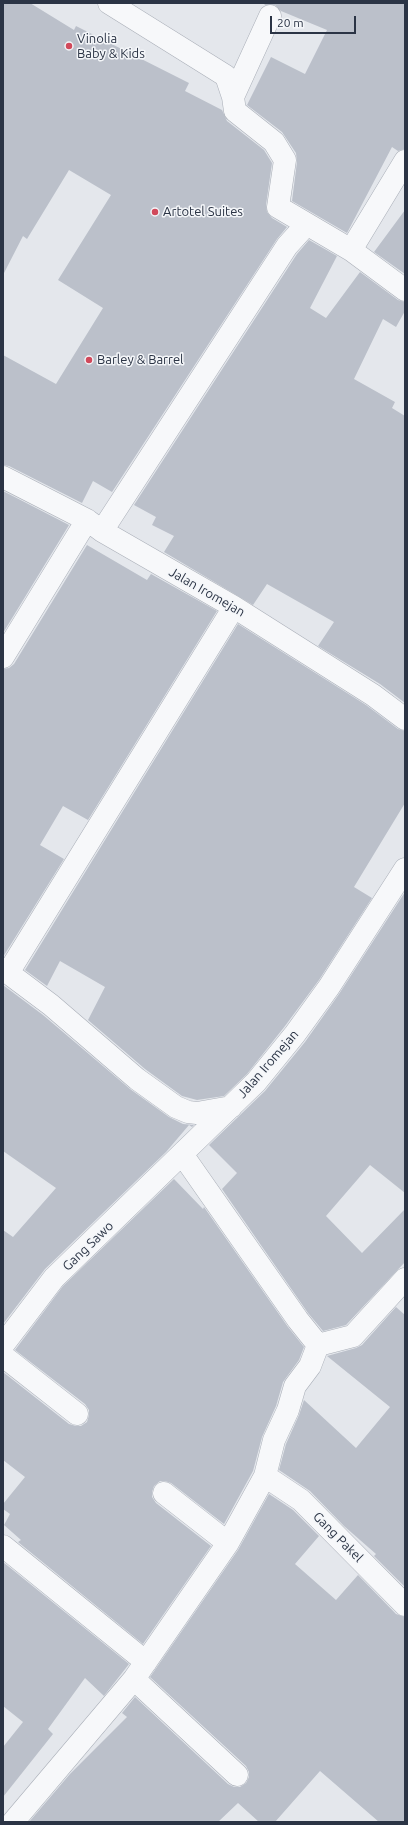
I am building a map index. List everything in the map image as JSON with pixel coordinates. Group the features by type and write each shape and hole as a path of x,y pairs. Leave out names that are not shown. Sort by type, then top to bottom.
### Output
{"street":[{"path":"109,3 226,76 234,97 235,111 274,142 284,160 278,207 306,225 351,250 405,290"},
{"path":"234,97 270,16"},
{"path":"351,250 405,161"},
{"path":"3,657 283,253 306,225"},
{"name":"Jalan Iromejan","path":"3,477 94,526 234,607 373,695 405,719"},
{"path":"5,971 234,607"},
{"name":"Jalan Iromejan","path":"5,971 51,1006 137,1079 176,1108 197,1113 231,1107 256,1082 295,1034 329,987 405,869"},
{"name":"Gang Sawo","path":"6,1336 54,1278 231,1107"},
{"path":"182,1154 298,1320 318,1345"},
{"path":"318,1345 353,1336 405,1279"},
{"path":"13,1822 140,1671 228,1542 265,1476 274,1440 288,1410 295,1386 310,1366 318,1345"},
{"path":"3,1356 77,1414"},
{"name":"Gang Pakel","path":"265,1476 301,1500 405,1605"},
{"path":"164,1493 228,1542"},
{"path":"3,1546 140,1671 237,1775"}],"building":[{"path":"3,3 30,3 74,30 76,26 189,83 185,91 222,110 227,121 264,150 272,163 266,205 267,212 272,218 287,227 277,239 112,492 93,481 82,503 9,466 3,465 3,355 56,384 103,308 58,280 111,195 69,170 27,239 23,236 3,275"},
{"path":"263,3 405,3 405,149 398,151 392,147 347,233 292,201 297,162 296,153 282,132 247,105 271,57 305,74 327,30 281,11 275,5 265,5"},
{"path":"405,210 405,274 374,252"},
{"path":"309,240 337,256 310,308 326,318 360,272 398,300 405,302 405,311 396,327 383,319 354,379 395,402 392,408 405,416 405,703 380,684 318,646 334,622 267,584 253,605 164,552 174,536 152,525 156,517 134,505 297,254"},
{"path":"3,491 69,525 3,633"},
{"path":"87,545 147,580 151,574 217,611 88,820 63,806 40,845 64,859 3,957 3,669 9,668 14,664"},
{"path":"238,624 366,705 398,729 405,731 405,803 354,887 372,898 319,980 247,1074 224,1096 197,1100 182,1096 145,1069 88,1020 105,987 60,961 47,986 25,970"},
{"path":"405,892 405,1193 370,1165 326,1216 362,1253 405,1209 405,1262 346,1325 323,1331 308,1313 222,1189 237,1173 209,1145 265,1091 305,1042 339,994"},
{"path":"3,985 43,1015 130,1089 169,1117 183,1124 194,1125 192,1127 189,1125 166,1152 45,1269 3,1324 3,1230 13,1237 56,1188 3,1151"},
{"path":"174,1179 203,1209 204,1207 288,1327 304,1347 299,1360 283,1382 276,1406 262,1437 253,1471 224,1524 171,1483 160,1481 154,1486 152,1497 156,1503 211,1546 143,1644 18,1542 21,1540 4,1525 10,1514 3,1509 3,1504 25,1477 3,1460 3,1372 69,1424 81,1426 87,1422 89,1410 85,1404 15,1350 63,1286"},
{"path":"396,1307 405,1315 405,1587 374,1556 376,1554 344,1526 310,1491 279,1470 286,1444 304,1400 356,1448 390,1407 327,1356 362,1345"},
{"path":"269,1494 293,1510 319,1536 295,1564 336,1600 358,1575 396,1614 405,1617 405,1822 379,1822 320,1771 275,1822 259,1822 238,1803 218,1822 29,1822 70,1774 127,1717 122,1713 135,1697 228,1784 234,1787 240,1787 246,1783 249,1777 249,1772 246,1766 150,1677 238,1550"},
{"path":"3,1562 129,1664 104,1696 85,1678 48,1729 53,1734 3,1797 3,1747 23,1722 3,1706"}],"place":[{"name":"Vinolia Baby & Kids","path":"69,46"},
{"name":"Artotel Suites","path":"155,212"},
{"name":"Barley & Barrel","path":"89,360"}]}
